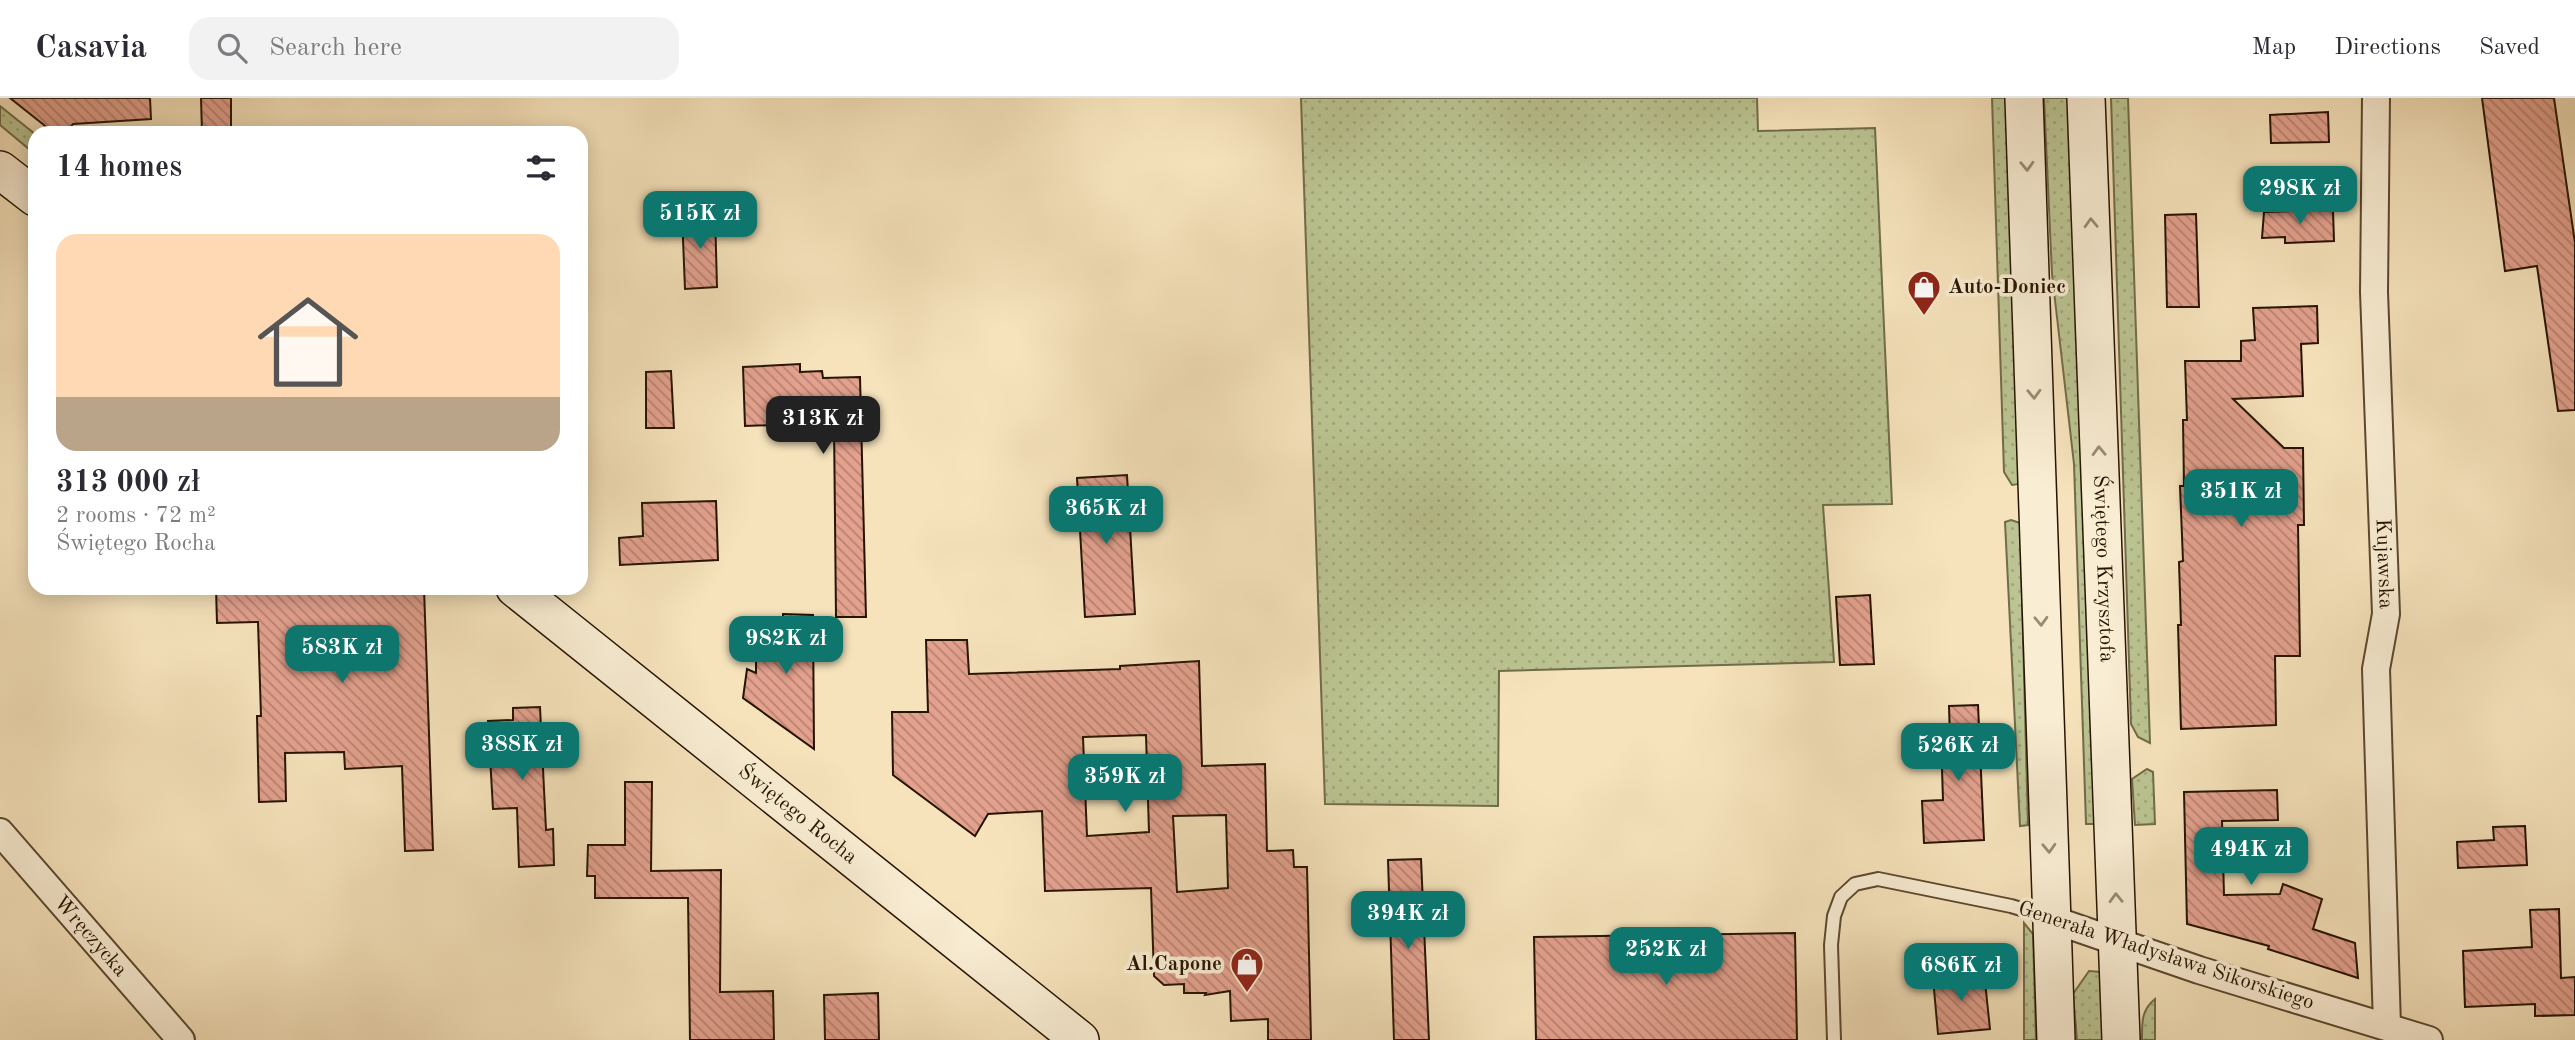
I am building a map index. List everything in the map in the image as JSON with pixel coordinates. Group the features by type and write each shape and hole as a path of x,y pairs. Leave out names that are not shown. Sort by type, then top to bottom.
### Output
{"main road":[{"path":"2024,98 2056,1040"},
{"name":"Świętego Krzysztofa","path":"2086,98 2121,1040"},
{"path":"0,170 28,192"},
{"name":"Świętego Rocha","path":"524,595 1080,1040"}],"street":[{"name":"Kujawska","path":"2376,98 2374,292 2386,614 2375,669 2387,1026"},
{"name":"Wręczycka","path":"0,832 181,1040"},
{"name":"Generała Władysława Sikorskiego","path":"2051,919 2199,970 2429,1040"}],"lane":[{"name":"Generała Władysława Sikorskiego","path":"1834,1040 1831,945 1833,916 1841,897 1855,884 1878,879 2011,906 2051,919"}],"green space":[{"path":"1301,98 1757,98 1758,131 1875,128 1892,504 1823,505 1834,662 1499,671 1498,806 1325,804"},
{"path":"1992,98 2006,98 2019,484 2012,485 2004,472"},
{"path":"2044,98 2072,98 2097,824 2086,824 2074,464 2052,274"},
{"path":"2111,98 2128,98 2150,743 2138,737 2131,724"},
{"path":"0,106 28,128 28,148 0,125"},
{"path":"2011,520 2020,523 2028,825 2020,826 2005,522"},
{"path":"2147,769 2153,772 2155,824 2135,825 2132,779"},
{"path":"2024,923 2033,934 2036,1040 2024,1040"},
{"path":"2089,971 2101,972 2104,1040 2077,1040 2073,994"},
{"path":"2155,999 2155,1040 2142,1040 2145,1012"}],"building":[{"path":"10,98 150,98 151,119 45,126"},
{"path":"201,98 231,98 231,126 202,126"},
{"path":"2482,98 2554,98 2575,243 2575,410 2558,411 2537,266 2505,271"},
{"path":"2328,112 2329,142 2271,143 2270,115"},
{"path":"2333,210 2334,241 2285,243 2285,237 2262,238 2264,212"},
{"path":"715,213 717,287 685,289 682,214"},
{"path":"2196,214 2199,307 2167,307 2165,215"},
{"path":"2317,306 2318,343 2301,344 2303,396 2233,399 2284,448 2303,448 2304,525 2298,525 2300,656 2275,656 2276,725 2181,729 2178,625 2181,625 2179,562 2183,561 2180,486 2184,486 2183,420 2187,420 2185,361 2241,361 2241,341 2255,340 2253,308"},
{"path":"800,364 800,372 822,371 823,378 860,377 866,617 836,617 834,423 745,426 743,367"},
{"path":"671,371 674,428 646,428 646,372"},
{"path":"1127,475 1135,614 1085,617 1077,478"},
{"path":"716,501 718,560 620,565 619,538 643,536 642,503"},
{"path":"216,595 424,595 433,850 405,851 402,766 345,769 344,752 285,753 286,801 259,802 257,716 261,716 258,622 217,623"},
{"path":"1870,595 1874,664 1840,665 1836,597"},
{"path":"783,614 813,615 814,749 743,698 747,669 756,673 756,631 783,631"},
{"path":"926,640 967,640 969,674 1120,669 1120,666 1199,661 1202,766 1265,764 1267,851 1293,850 1294,867 1307,867 1311,1040 1268,1040 1268,1019 1231,1021 1230,991 1205,995 1206,993 1184,993 1184,984 1164,985 1154,976 1151,888 1045,891 1042,811 988,814 975,836 893,775 892,712 928,712","holes":["1146,735 1149,832 1087,836 1083,737","1226,815 1228,888 1177,892 1173,816"]},
{"path":"1978,705 1984,840 1924,843 1922,801 1943,800 1941,738 1950,738 1949,706"},
{"path":"540,707 546,830 553,829 554,865 519,867 517,808 493,809 488,721 513,720 513,708"},
{"path":"625,782 652,782 651,871 721,870 720,992 773,991 774,1040 690,1040 688,898 595,898 595,876 587,876 588,845 625,845"},
{"path":"2277,790 2278,820 2222,821 2224,895 2280,894 2283,884 2322,899 2313,929 2355,943 2358,978 2268,949 2269,946 2187,924 2184,792"},
{"path":"2525,826 2527,865 2458,868 2457,842 2494,840 2493,827"},
{"path":"1421,859 1429,1040 1394,1040 1388,860"},
{"path":"2559,909 2561,978 2575,977 2575,1015 2535,1016 2535,1004 2465,1007 2463,951 2532,947 2530,910"},
{"path":"1795,933 1797,1040 1536,1040 1534,937"},
{"path":"1984,972 1990,1029 1938,1034 1933,978"},
{"path":"878,993 879,1040 825,1040 824,995"}],"place":[{"name":"Auto-Doniec","path":"1924,317"},
{"name":"Al.Capone","path":"1247,994"}]}
